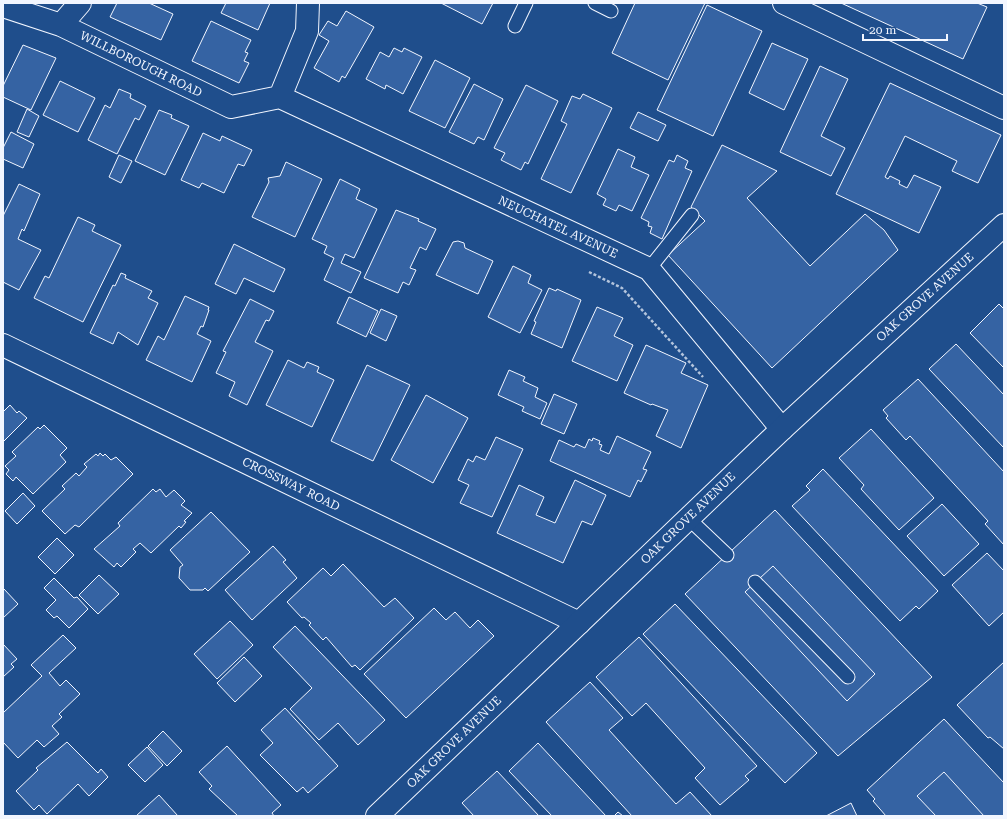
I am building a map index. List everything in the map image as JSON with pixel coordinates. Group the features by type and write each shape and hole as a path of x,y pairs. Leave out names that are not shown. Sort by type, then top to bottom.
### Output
{"street":[{"path":"61,25 80,3"},
{"path":"280,97 307,31 308,3"},
{"path":"784,3 1004,108"},
{"name":"WILLBOROUGH ROAD","path":"3,6 61,25 231,108 280,97"},
{"name":"NEUCHATEL AVENUE","path":"280,97 649,270 782,429"},
{"name":"OAK GROVE AVENUE","path":"377,816 782,429 1004,225"},
{"name":"CROSSWAY ROAD","path":"3,345 579,623"}],"lane":[{"path":"515,26 526,3"},
{"path":"595,3 611,11"},
{"path":"649,270 692,215"},
{"path":"688,518 727,555"},
{"path":"755,582 848,677"}],"path":[{"path":"587,271 622,288 708,383"}],"building":[{"path":"117,3 149,3 173,14 161,40 110,17"},
{"path":"226,3 270,3 258,30 221,13"},
{"path":"441,3 493,3 482,24"},
{"path":"635,3 705,3 668,80 612,53"},
{"path":"841,3 977,3 987,7 963,59"},
{"path":"707,5 762,31 713,136 657,110"},
{"path":"346,11 374,27 345,78 342,76 339,82 314,68 329,41 319,35 328,21 337,26"},
{"path":"211,21 251,40 245,52 248,53 244,61 249,63 239,83 192,61"},
{"path":"772,43 808,59 784,110 749,93"},
{"path":"23,45 56,58 31,110 3,97 3,86"},
{"path":"394,48 402,52 404,48 422,57 403,94 386,85 385,89 366,79 380,52 389,57"},
{"path":"435,60 470,78 445,128 409,111"},
{"path":"820,66 848,79 821,136 845,148 831,176 780,152"},
{"path":"60,81 95,98 78,132 43,115"},
{"path":"890,83 1001,135 978,183 952,171 957,161 905,136 885,177 888,179 890,176 900,181 899,184 907,188 914,175 941,187 919,233 836,194"},
{"path":"474,84 503,99 484,140 478,137 474,144 449,132"},
{"path":"526,85 558,101 528,164 525,162 521,170 501,160 505,153 494,148"},
{"path":"119,89 131,94 130,98 146,106 139,120 135,118 117,154 88,140 105,105 110,108"},
{"path":"583,94 612,108 571,193 541,179 567,124 561,121 572,96 580,99"},
{"path":"27,109 39,116 29,137 17,132"},
{"path":"159,110 172,115 171,118 189,126 165,175 135,161"},
{"path":"638,112 666,125 658,141 630,128"},
{"path":"11,132 34,144 23,168 3,159 3,148"},
{"path":"203,133 220,141 222,136 252,150 244,166 238,164 224,193 202,183 199,188 181,180"},
{"path":"722,145 777,171 747,198 810,266 865,214 884,230 898,250 772,368 668,255 705,221 691,207"},
{"path":"618,149 635,157 631,167 649,175 632,211 619,205 616,211 603,205 606,199 597,194"},
{"path":"119,155 132,161 121,183 109,177"},
{"path":"677,155 688,161 685,168 692,171 662,239 650,233 652,227 648,226 649,222 641,218 669,160 674,162"},
{"path":"286,162 322,179 295,237 252,217 269,182 268,178 280,176"},
{"path":"340,179 360,189 356,199 377,209 354,258 345,254 341,263 361,272 351,293 324,280 334,258 324,253 327,246 312,239"},
{"path":"19,184 40,194 24,231 22,229 18,239 41,250 19,290 3,282 3,216"},
{"path":"396,210 419,219 418,221 436,229 426,250 420,247 410,268 416,270 409,285 403,282 398,293 364,278"},
{"path":"78,217 95,225 92,231 121,245 83,322 34,298 45,276 49,278"},
{"path":"458,241 464,243 465,248 493,261 478,294 436,275 453,242"},
{"path":"234,244 285,269 274,292 244,278 236,294 215,284"},
{"path":"513,266 531,275 528,283 542,290 520,333 488,317"},
{"path":"121,273 126,275 125,278 152,291 148,298 158,303 138,345 118,332 113,344 90,333 113,285 115,286"},
{"path":"549,288 556,291 557,289 581,300 562,348 531,334 536,322 534,321"},
{"path":"185,296 209,307 203,327 201,326 197,334 211,341 192,382 146,360 158,336 164,340"},
{"path":"349,297 378,311 366,337 337,323"},
{"path":"250,299 274,311 269,321 266,320 255,342 273,351 247,405 229,396 235,382 216,373 226,352 223,351"},
{"path":"999,304 1004,309 1004,368 970,333"},
{"path":"597,307 623,318 614,336 633,345 617,381 572,361"},
{"path":"381,309 397,316 386,341 370,333"},
{"path":"956,344 1004,395 1004,448 929,369"},
{"path":"646,345 686,363 681,373 708,385 681,448 656,436 668,410 652,404 651,405 624,393"},
{"path":"288,360 304,368 307,362 319,367 317,372 334,380 312,427 266,405"},
{"path":"367,365 410,385 373,461 331,441"},
{"path":"509,370 525,377 523,381 538,388 535,397 547,403 540,419 522,411 524,407 498,395"},
{"path":"918,379 1004,472 1004,545 985,524 988,521 910,436 906,440 886,418 888,416 883,410"},
{"path":"554,394 577,404 564,434 541,424"},
{"path":"426,395 468,418 433,483 391,460"},
{"path":"10,405 17,413 19,411 27,418 3,442 3,412"},
{"path":"44,425 67,448 60,455 66,462 33,494 16,477 13,481 6,474 9,470 5,466 16,456 12,452 38,427 40,429"},
{"path":"871,429 934,498 899,530 861,489 864,485 839,458"},
{"path":"617,436 651,452 643,469 647,470 641,482 638,480 630,497 550,461 559,440 574,447 576,444 585,448 589,439 592,441 593,438 600,441 599,444 602,445 600,450 609,454"},
{"path":"496,437 523,449 492,517 460,503 469,485 458,480 468,459 473,462 476,456 485,460"},
{"path":"100,453 103,456 105,454 111,460 116,457 133,474 79,527 75,525 65,534 42,511 65,489 62,486 76,473 79,476 87,467 84,464 96,454 98,456"},
{"path":"823,469 938,591 919,609 916,606 900,621 792,506 810,490 806,486"},
{"path":"575,480 606,495 592,525 582,521 563,563 497,533 519,485 544,497 536,515 555,523"},
{"path":"153,489 156,492 160,489 166,497 174,490 185,501 181,505 192,513 184,521 186,522 181,528 179,526 151,553 140,543 133,549 136,552 121,567 117,563 114,567 94,549 120,526 118,523"},
{"path":"23,493 35,506 17,524 5,511"},
{"path":"942,504 979,544 944,576 907,536"},
{"path":"775,510 932,677 838,756 685,594"},
{"path":"211,512 250,552 208,591 205,588 203,590 190,590 179,578 180,567 183,565 170,550"},
{"path":"57,538 74,555 55,574 38,557"},
{"path":"273,546 286,560 283,562 297,578 252,620 225,590"},
{"path":"987,553 1004,571 1004,612 989,626 952,585"},
{"path":"343,564 384,607 395,598 414,618 360,670 355,665 352,667 326,637 323,640 309,625 311,623 304,617 302,618 287,602 323,568 331,576"},
{"path":"773,566 875,674 847,701 745,592"},
{"path":"99,575 119,594 98,614 79,595"},
{"path":"54,578 74,598 77,597 88,609 69,628 57,616 54,618 46,610 56,600 44,588"},
{"path":"4,589 18,604 3,618 3,590"},
{"path":"675,604 817,753 785,783 643,634"},
{"path":"434,608 446,620 455,612 470,628 478,620 494,636 406,718 364,674"},
{"path":"230,621 253,645 217,679 194,654"},
{"path":"295,626 385,720 358,745 338,723 319,740 290,709 312,688 273,647"},
{"path":"63,635 76,648 49,673 60,686 66,680 80,694 59,714 62,717 52,726 59,734 44,747 37,740 18,758 3,742 3,713 42,676 31,665"},
{"path":"639,637 757,766 745,776 749,780 720,805 695,778 705,768 646,703 632,716 596,677"},
{"path":"3,644 17,659 11,664 14,667 3,677"},
{"path":"244,657 262,676 235,702 217,683"},
{"path":"1004,662 1004,749 990,737 988,738 957,705"},
{"path":"590,682 623,718 609,730 676,804 690,792 712,816 632,816 546,722"},
{"path":"285,708 338,766 308,793 303,787 297,792 260,755 273,743 261,730"},
{"path":"944,719 1004,783 1004,816 886,816 873,801 875,799 867,790"},
{"path":"163,731 182,751 167,766 148,746"},
{"path":"67,742 98,773 101,769 108,777 89,796 78,784 47,814 39,805 34,810 16,791 38,770 36,768"},
{"path":"538,743 606,816 552,816 509,771"},
{"path":"227,746 281,805 272,813 274,816 238,816 209,789 212,786 199,772"},
{"path":"147,747 163,765 145,782 128,765"},
{"path":"497,771 539,816 474,816 462,803"},
{"path":"944,772 984,816 936,816 917,796"},
{"path":"159,795 178,816 136,816"},
{"path":"851,803 857,816 826,816"},
{"path":"618,812 623,816 614,816"}]}
